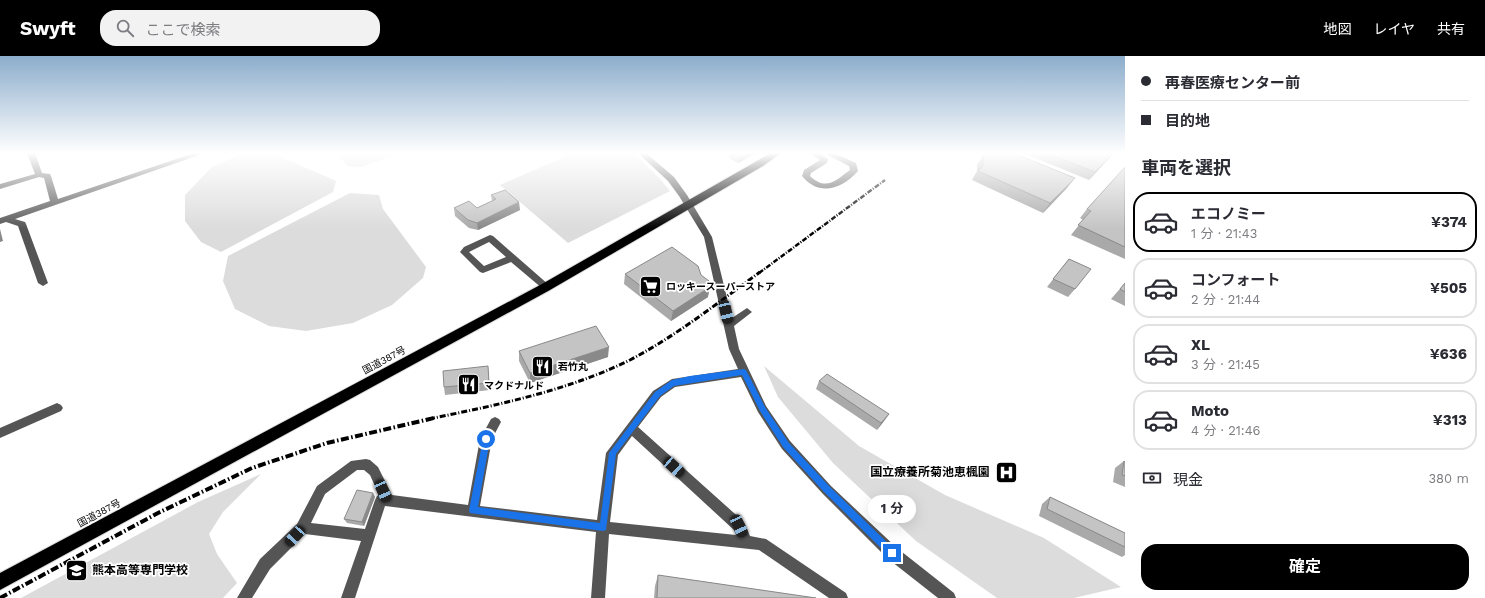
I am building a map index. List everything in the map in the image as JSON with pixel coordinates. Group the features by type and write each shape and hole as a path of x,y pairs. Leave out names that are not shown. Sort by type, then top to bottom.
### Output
{"highway":[{"name":"国道387号","path":"0,582 546,287 735,178"}],"street":[{"path":"0,187 28,178"},
{"path":"48,178 55,203"},
{"path":"4,220 127,178"},
{"path":"670,178 683,194 708,237 734,349 762,409 786,445 827,490 892,553 949,598"},
{"path":"809,178 818,186 827,187 834,186 844,178"},
{"path":"4,220 22,224 43,283"},
{"path":"512,258 484,270 464,252 467,249 490,238 546,287"},
{"path":"728,325 747,312"},
{"path":"598,598 603,527 612,453 657,394 672,383 690,379 744,372"},
{"path":"0,433 57,408"},
{"path":"473,510 486,439 495,422"},
{"path":"631,428 739,526 746,542"},
{"path":"244,598 265,564 302,528 321,490 355,465 366,464 374,471 388,501"},
{"path":"348,598 381,500 603,527 761,544 841,598"},
{"path":"302,528 369,536"}],"shaded area":[{"path":"201,178 330,178 336,181 333,192 221,252 201,242 185,221 185,195"},
{"path":"515,178 659,178 670,191 568,243 500,185"},
{"path":"350,193 379,195 383,209 426,267 423,278 392,305 353,323 306,331 269,326 235,309 223,281 228,256"},
{"path":"764,366 859,446 945,495 1044,538 1121,587 1074,598 997,598 916,541 833,463 778,397"},
{"path":"261,474 223,512 209,534 217,554 237,583 223,598 21,598 198,502"}],"building":[{"path":"994,178 1075,178 1050,203"},
{"path":"1115,178 1125,178 1125,247 1078,225 1091,211 1087,209"},
{"path":"505,190 519,202 477,223 468,220 454,208 469,201 477,208 496,199 491,195"},
{"path":"672,247 698,266 701,275 709,281 710,287 673,311 625,274"},
{"path":"1069,259 1091,269 1075,289 1053,279"},
{"path":"1125,283 1125,292 1120,289"},
{"path":"596,326 609,347 530,373 519,351"},
{"path":"488,366 489,383 444,387 443,371"},
{"path":"827,374 889,414 881,423 819,381"},
{"path":"1124,461 1125,462 1125,476 1122,475"},
{"path":"357,490 373,493 362,522 344,519"},
{"path":"1050,497 1125,533 1125,547 1047,509"},
{"path":"658,575 816,598 657,598"}],"railway":[{"path":"759,273 885,180"},
{"path":"429,419 557,389 606,371 647,351 697,318 760,272"},
{"path":"0,598 158,513 252,468 327,443 434,418"}],"place":[{"name":"ロッキースーパーストア","path":"651,286"},
{"name":"若竹丸","path":"543,366"},
{"name":"マクドナルド","path":"468,385"},
{"name":"国立療養所菊池恵楓園","path":"1006,472"},
{"name":"熊本高等専門学校","path":"76,570"}],"route":[{"path":"486,439 473,510 603,527 612,453 657,394 672,383 690,379 744,372 762,409 786,445 827,490 892,553"}]}
